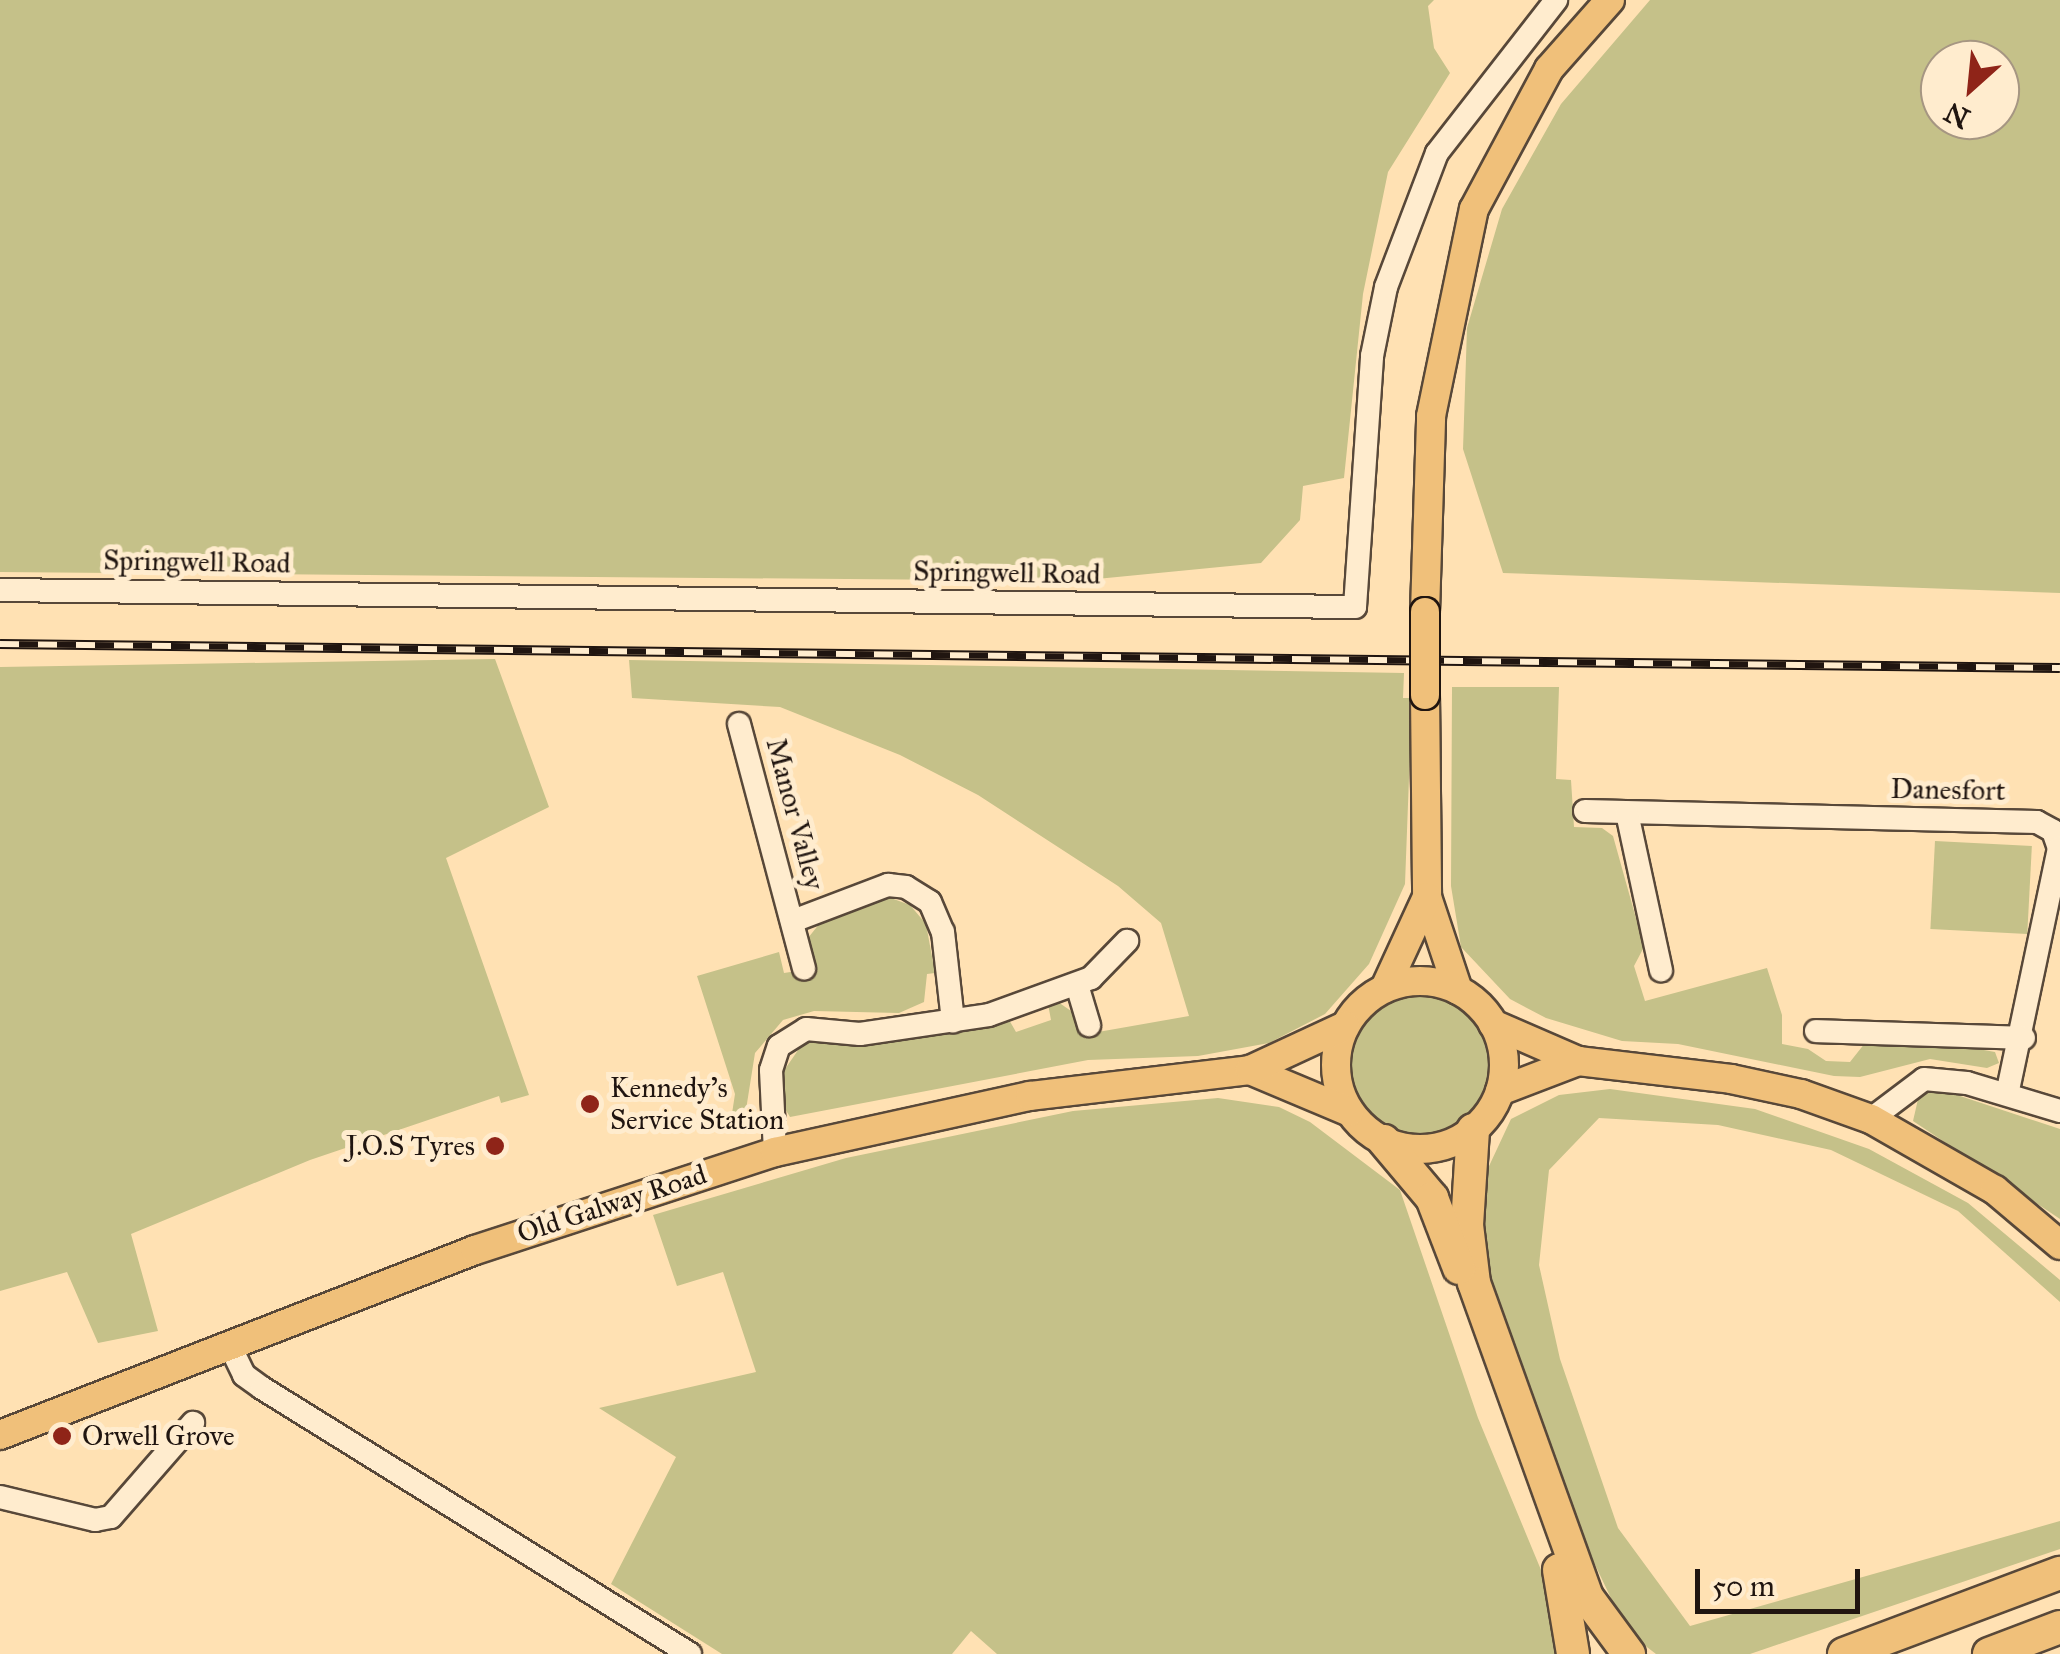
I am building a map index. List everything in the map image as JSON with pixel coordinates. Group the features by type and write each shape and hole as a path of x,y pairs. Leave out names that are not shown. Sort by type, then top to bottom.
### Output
{"highway":[{"path":"1473,1130 1467,1225 1474,1283 1587,1597 1629,1654"},
{"path":"1384,1141 1432,1198 1450,1238 1558,1565 1573,1654"},
{"path":"1844,1654 2060,1573"},
{"path":"1989,1654 2060,1628"}],"main road":[{"path":"1610,0 1549,69 1474,209 1431,416 1425,612 1427,897 1458,990 1493,1024 1578,1062 1732,1079 1801,1094 1871,1120 1995,1190 2060,1246"},
{"path":"1250,1070 1345,1026 1385,988 1427,897"},
{"path":"1385,988 1411,981 1458,990"},
{"path":"1250,1070 1350,1112 1384,1141 1418,1149 1446,1145 1473,1130 1500,1090 1503,1053 1493,1024"},
{"path":"1345,1026 1336,1062 1350,1112"},
{"path":"1500,1090 1578,1062"},
{"name":"Old Galway Road","path":"0,1434 574,1215 775,1152 1030,1096 1250,1070"}],"street":[{"name":"Springwell Road","path":"0,590 1355,607 1367,408 1386,287 1437,153 1556,0"},
{"name":"Manor Valley","path":"740,724 804,968"},
{"name":"Danesfort","path":"1584,811 2038,822 2053,830 2059,848 2024,1038 2007,1094"},
{"path":"1627,813 1661,970"},
{"name":"Manor Valley","path":"793,920 888,885 906,887 930,902 944,932 953,1021"},
{"path":"775,1152 770,1070 778,1046 806,1030 860,1034 953,1021 1077,985 1127,941"},
{"path":"1077,985 1089,1025"},
{"path":"1816,1031 2024,1038"},
{"path":"1871,1120 1924,1079 2007,1094 2060,1111"},
{"path":"230,1346 244,1375 262,1388 690,1654"},
{"path":"0,1498 87,1518 112,1517 193,1423"}],"shaded area":[{"path":"0,0 1434,0 1428,6 1434,48 1450,73 1388,172 1363,294 1344,478 1303,486 1300,520 1261,563 1076,581 0,572"},
{"path":"1650,0 2060,0 2060,593 1503,573 1463,449 1467,328 1502,209 1561,104"},
{"path":"495,659 549,807 446,858 529,1095 501,1103 499,1096 310,1160 131,1234 158,1331 98,1343 67,1272 0,1291 0,667"},
{"path":"629,660 1404,673 1403,698 1412,698 1405,884 1369,964 1325,1014 1269,1043 1198,1056 1088,1060 790,1117 781,1102 783,1072 805,1040 1008,1018 1016,1032 1051,1020 1048,1004 1058,1002 1074,1013 1081,1035 1189,1016 1161,923 1118,886 978,795 900,755 780,707 632,698"},
{"path":"1452,687 1559,687 1556,779 1571,780 1574,827 1602,828 1613,836 1644,947 1634,966 1645,1001 1767,968 1782,1015 1782,1044 1808,1049 1826,1061 1850,1062 1865,1043 1967,1047 1995,1052 1999,1063 1987,1068 1930,1059 1860,1077 1834,1076 1678,1044 1622,1041 1546,1018 1510,999 1461,947 1451,886"},
{"path":"1935,841 2032,846 2027,934 1930,929"},
{"path":"888,897 910,905 926,924 935,973 927,974 924,1002 899,1013 814,1011 783,1020 755,1053 745,1116 729,1133 735,1094 697,976 779,952 784,973 810,969 808,938 820,923"},
{"path":"1418,995 1446,1001 1469,1017 1485,1040 1491,1068 1485,1096 1469,1119 1446,1135 1418,1141 1390,1135 1367,1119 1351,1096 1345,1068 1351,1040 1367,1017 1390,1001"},
{"path":"1936,1088 2060,1129 2060,1219 1913,1121 1919,1095"},
{"path":"1610,1089 1755,1109 1869,1149 1968,1203 2060,1280 2060,1302 1958,1211 1831,1150 1718,1125 1599,1118 1549,1170 1539,1265 1560,1359 1618,1528 1690,1626 2060,1521 2060,1549 1750,1654 1656,1654 1643,1644 1619,1615 1578,1529 1481,1267 1483,1179 1511,1119 1559,1095"},
{"path":"1218,1098 1279,1107 1310,1122 1400,1190 1478,1418 1551,1594 1559,1654 997,1654 971,1631 952,1654 722,1654 611,1584 676,1457 599,1408 756,1372 723,1272 677,1286 653,1215 846,1158 1073,1111"}],"railway":[{"path":"0,644 2060,668"}],"place":[{"name":"Kennedy's Service Station","path":"590,1104"},
{"name":"J.O.S Tyres","path":"495,1146"},
{"name":"Orwell Grove","path":"62,1436"}]}
